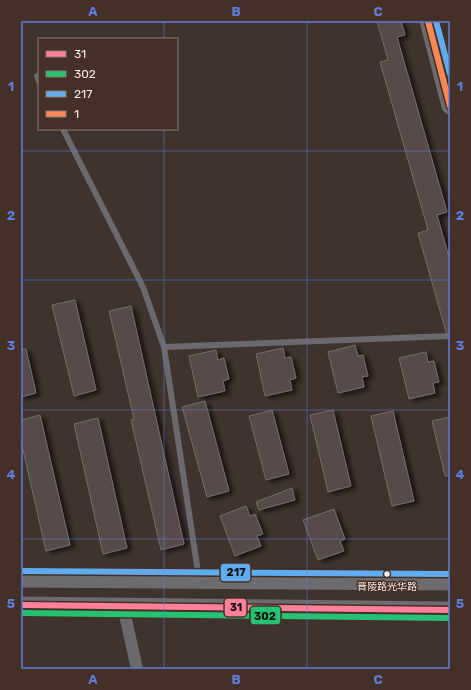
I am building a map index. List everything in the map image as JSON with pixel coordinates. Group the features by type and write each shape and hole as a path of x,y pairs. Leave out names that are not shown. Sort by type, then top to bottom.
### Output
{"main road":[{"path":"428,21 450,106"},
{"path":"21,579 450,582"},
{"path":"21,605 450,610"}],"street":[{"path":"122,606 137,669"}],"lane":[{"path":"64,130 143,287 164,347 199,580"},
{"path":"164,347 450,336"}],"building":[{"path":"377,21 401,21 405,35 397,37 447,212 437,215 450,261 450,332 446,332 418,233 428,230 380,62 388,60"},
{"path":"75,300 96,390 74,396 52,305"},
{"path":"131,306 184,544 161,550 131,420 134,419 109,311"},
{"path":"355,345 358,356 363,355 368,376 362,377 364,387 338,393 328,352"},
{"path":"283,348 285,358 291,357 296,378 290,380 292,390 265,396 256,354"},
{"path":"21,349 26,349 36,393 21,397"},
{"path":"216,350 218,360 224,358 229,379 223,381 225,391 198,397 189,356"},
{"path":"426,352 428,362 434,361 439,382 433,383 435,393 409,399 399,358"},
{"path":"205,401 229,491 207,497 182,407"},
{"path":"272,410 289,474 266,480 249,416"},
{"path":"333,410 351,486 328,492 310,415"},
{"path":"393,411 414,501 392,506 371,416"},
{"path":"40,415 70,545 46,551 21,441 21,420"},
{"path":"450,417 450,476 445,476 432,421"},
{"path":"98,418 127,548 103,554 74,424"},
{"path":"292,488 295,500 259,510 256,502"},
{"path":"246,506 250,516 255,514 263,534 257,536 261,546 235,556 220,516"},
{"path":"334,509 345,539 340,541 344,551 318,560 303,520"}],"transit line":[{"name":"1","path":"428,21 450,106"},
{"name":"217","path":"436,21 450,74"},
{"name":"217","path":"21,571 450,574"},
{"name":"31","path":"21,605 450,610"},
{"name":"302","path":"21,613 450,618"}],"place":[{"name":"晋陵路光华路","path":"387,574"}]}
